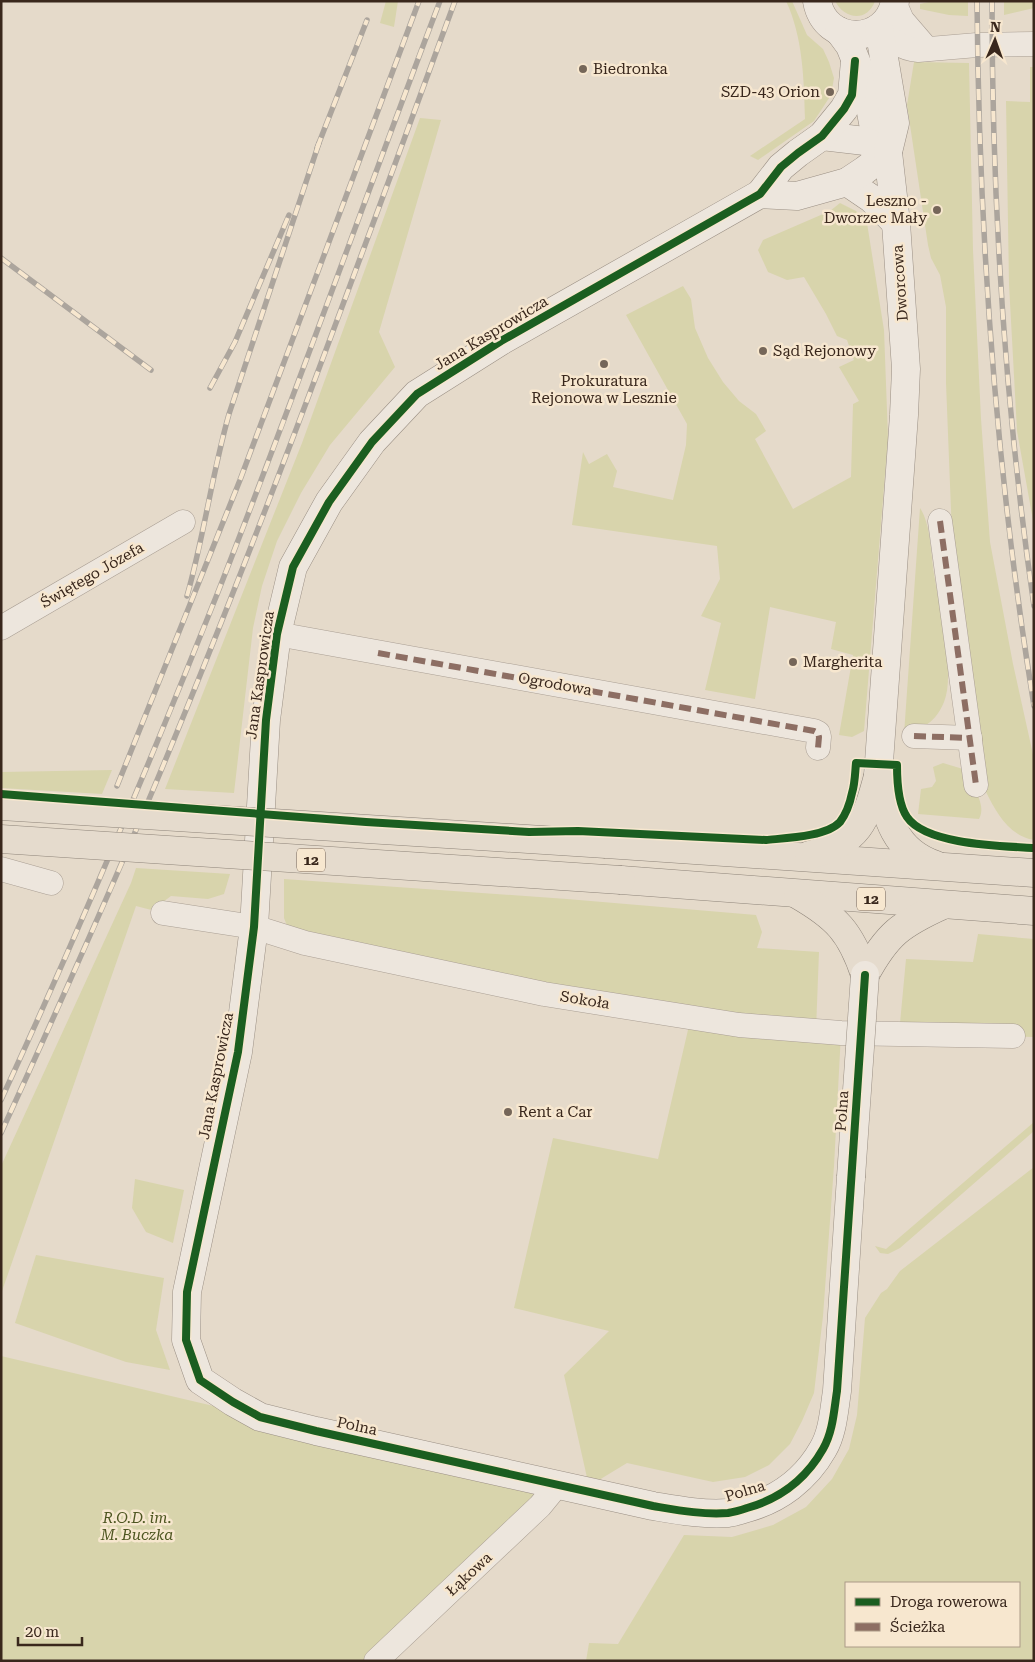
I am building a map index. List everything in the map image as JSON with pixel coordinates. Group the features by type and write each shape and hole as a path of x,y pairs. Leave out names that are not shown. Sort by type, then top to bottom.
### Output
{"main road":[{"path":"799,858 832,848 846,840 858,829 870,805 878,776"},
{"path":"878,776 887,815 901,842 926,862 942,867"},
{"name":"12","path":"1,806 1034,873"},
{"name":"12","path":"1,840 621,880 1034,911"},
{"path":"797,894 823,910 842,927 854,948 865,975"},
{"path":"865,975 876,954 889,937 907,923 944,905"}],"street":[{"name":"Dworcowa","path":"817,1 821,14 829,25 839,32 850,46 866,86 874,128 888,152"},
{"path":"839,32 860,35 872,32 879,28 889,17 895,2"},
{"path":"895,2 902,20 927,49"},
{"name":"Dworcowa","path":"878,776 906,369 896,223 888,152 896,123 879,28"},
{"path":"879,28 890,39 908,50 978,45 1034,44"},
{"name":"Jana Kasprowicza","path":"200,1380 186,1340 186,1292 238,1052 254,927 266,720 276,634 293,568 329,502 372,442 416,394 501,341 760,194 781,167 822,136 844,109 852,95 856,61"},
{"path":"760,194 797,196 847,182 888,152 865,141 822,136"},
{"path":"847,182 872,199 896,223"},
{"path":"940,521 976,785"},
{"name":"Świętego Józefa","path":"1,628 183,522"},
{"name":"Ogrodowa","path":"276,634 814,731 820,737 818,748"},
{"path":"914,736 970,738"},
{"path":"1,869 51,883"},
{"name":"Sokoła","path":"163,913 254,927 305,943 544,994 739,1024 841,1033 1013,1036"},
{"name":"Polna","path":"200,1380 260,1417 316,1432 652,1506 690,1512 729,1513 759,1504 786,1491 807,1472 823,1449 833,1423 837,1390 865,975"},
{"name":"Łąkowa","path":"376,1661 540,1506 558,1484"}],"green space":[{"path":"386,1 398,1 394,27 380,23"},
{"path":"786,1 792,1 807,35 823,49 834,78 831,95 814,121 758,160 750,156 805,119 802,59 796,29"},
{"path":"835,1 875,1 867,13 855,16 844,12"},
{"path":"933,1 968,1 968,16 949,15 920,9 920,4"},
{"path":"1004,1 1034,1 1034,8 1004,15"},
{"path":"914,62 969,63 973,250 981,419 990,542 1013,664 1034,759 1034,840 1017,834 1004,822 986,792 952,535 946,383 946,307 940,275 931,258 928,245 907,105"},
{"path":"1030,67 1034,67 1034,526 1017,431 1009,284 1006,101 1030,102"},
{"path":"420,118 441,120 379,332 395,367 330,445 301,493 277,541 262,586 253,628 234,793 165,789 302,443"},
{"path":"840,203 856,211 867,223 884,330 888,438 864,731 852,737 839,735 853,655 831,649 836,622 770,607 755,699 705,690 721,623 701,616 720,579 717,546 572,525 583,452 589,464 607,454 617,471 613,487 673,500 686,445 687,424 626,315 683,286 691,299 695,328 708,358 723,382 739,401 756,414 766,431 755,439 793,509 851,477 853,404 859,401 839,367 854,360 847,340 837,336 804,277 787,280 768,272 758,250 763,240 830,211"},
{"path":"920,508 928,531 945,640 948,675 947,690 944,702 937,715 923,727 904,734"},
{"path":"943,763 963,769 980,800 981,813 979,819 918,814 921,789 932,787 936,781 933,767"},
{"path":"112,770 102,794 1,788 1,772"},
{"path":"136,868 230,874 224,894 208,899 171,896 163,902 163,913 136,906 1,1294 1,1166 131,883"},
{"path":"284,879 567,899 756,915 762,932 757,948 819,952 816,1030 841,1033 823,1316 814,1393 790,1444 769,1465 745,1477 713,1482 627,1463 599,1480 590,1491 564,1375 609,1331 514,1308 553,1138 658,1159 691,1017 289,931 284,918"},
{"path":"978,934 1034,939 1034,1037 899,1034 906,959 973,962"},
{"path":"1034,1122 1034,1131 900,1248 888,1254 880,1253 875,1246 886,1249"},
{"path":"1034,1167 1034,1661 586,1661 589,1643 618,1644 684,1535 732,1537 773,1525 806,1507 832,1479 849,1449 857,1415 865,1318 881,1293 887,1289 900,1271"},
{"path":"135,1179 184,1190 173,1243 146,1232 132,1208"},
{"path":"36,1255 164,1278 156,1330 170,1370 126,1362 15,1323"},
{"name":"R.O.D. im. M. Buczka","path":"1,1356 558,1484 376,1661 1,1661"}],"railway":[{"path":"117,786 240,480 419,1"},
{"path":"1,1100 113,848 218,592 275,445 440,1"},
{"path":"1,1133 118,872 234,591 455,1"},
{"path":"977,1 981,178 992,355 1009,531 1034,706"},
{"path":"992,1 994,153 1002,304 1015,456 1034,606"},
{"path":"317,148 367,20"},
{"path":"187,596 229,414 319,143"},
{"path":"210,388 235,342 289,215"},
{"path":"1,258 151,370"}],"marked path":[{"path":"940,521 976,785"},
{"path":"378,653 814,731 818,733 819,737 818,748"},
{"path":"914,736 970,738"}],"cycle path":[{"path":"855,61 852,95 844,109 822,136 781,167 760,194 501,341 417,394 372,442 329,502 293,567 277,634 266,720 254,927 238,1052 187,1292 186,1340 200,1380 260,1417 653,1506 700,1513 728,1513 759,1504 781,1493 800,1478 816,1460 826,1442 834,1413 865,975"},
{"path":"1,794 366,822 529,832 578,831 766,840 805,836 834,827 842,819 849,804 854,786 856,763 897,765 902,806 907,817 917,826 947,839 985,845 1034,848"}],"place":[{"name":"Biedronka","path":"583,69"},
{"name":"SZD-43 Orion","path":"830,92"},
{"name":"Leszno - Dworzec Mały","path":"937,210"},
{"name":"Sąd Rejonowy","path":"763,351"},
{"name":"Prokuratura Rejonowa w Lesznie","path":"604,364"},
{"name":"Margherita","path":"793,662"},
{"name":"Rent a Car","path":"508,1112"}]}
